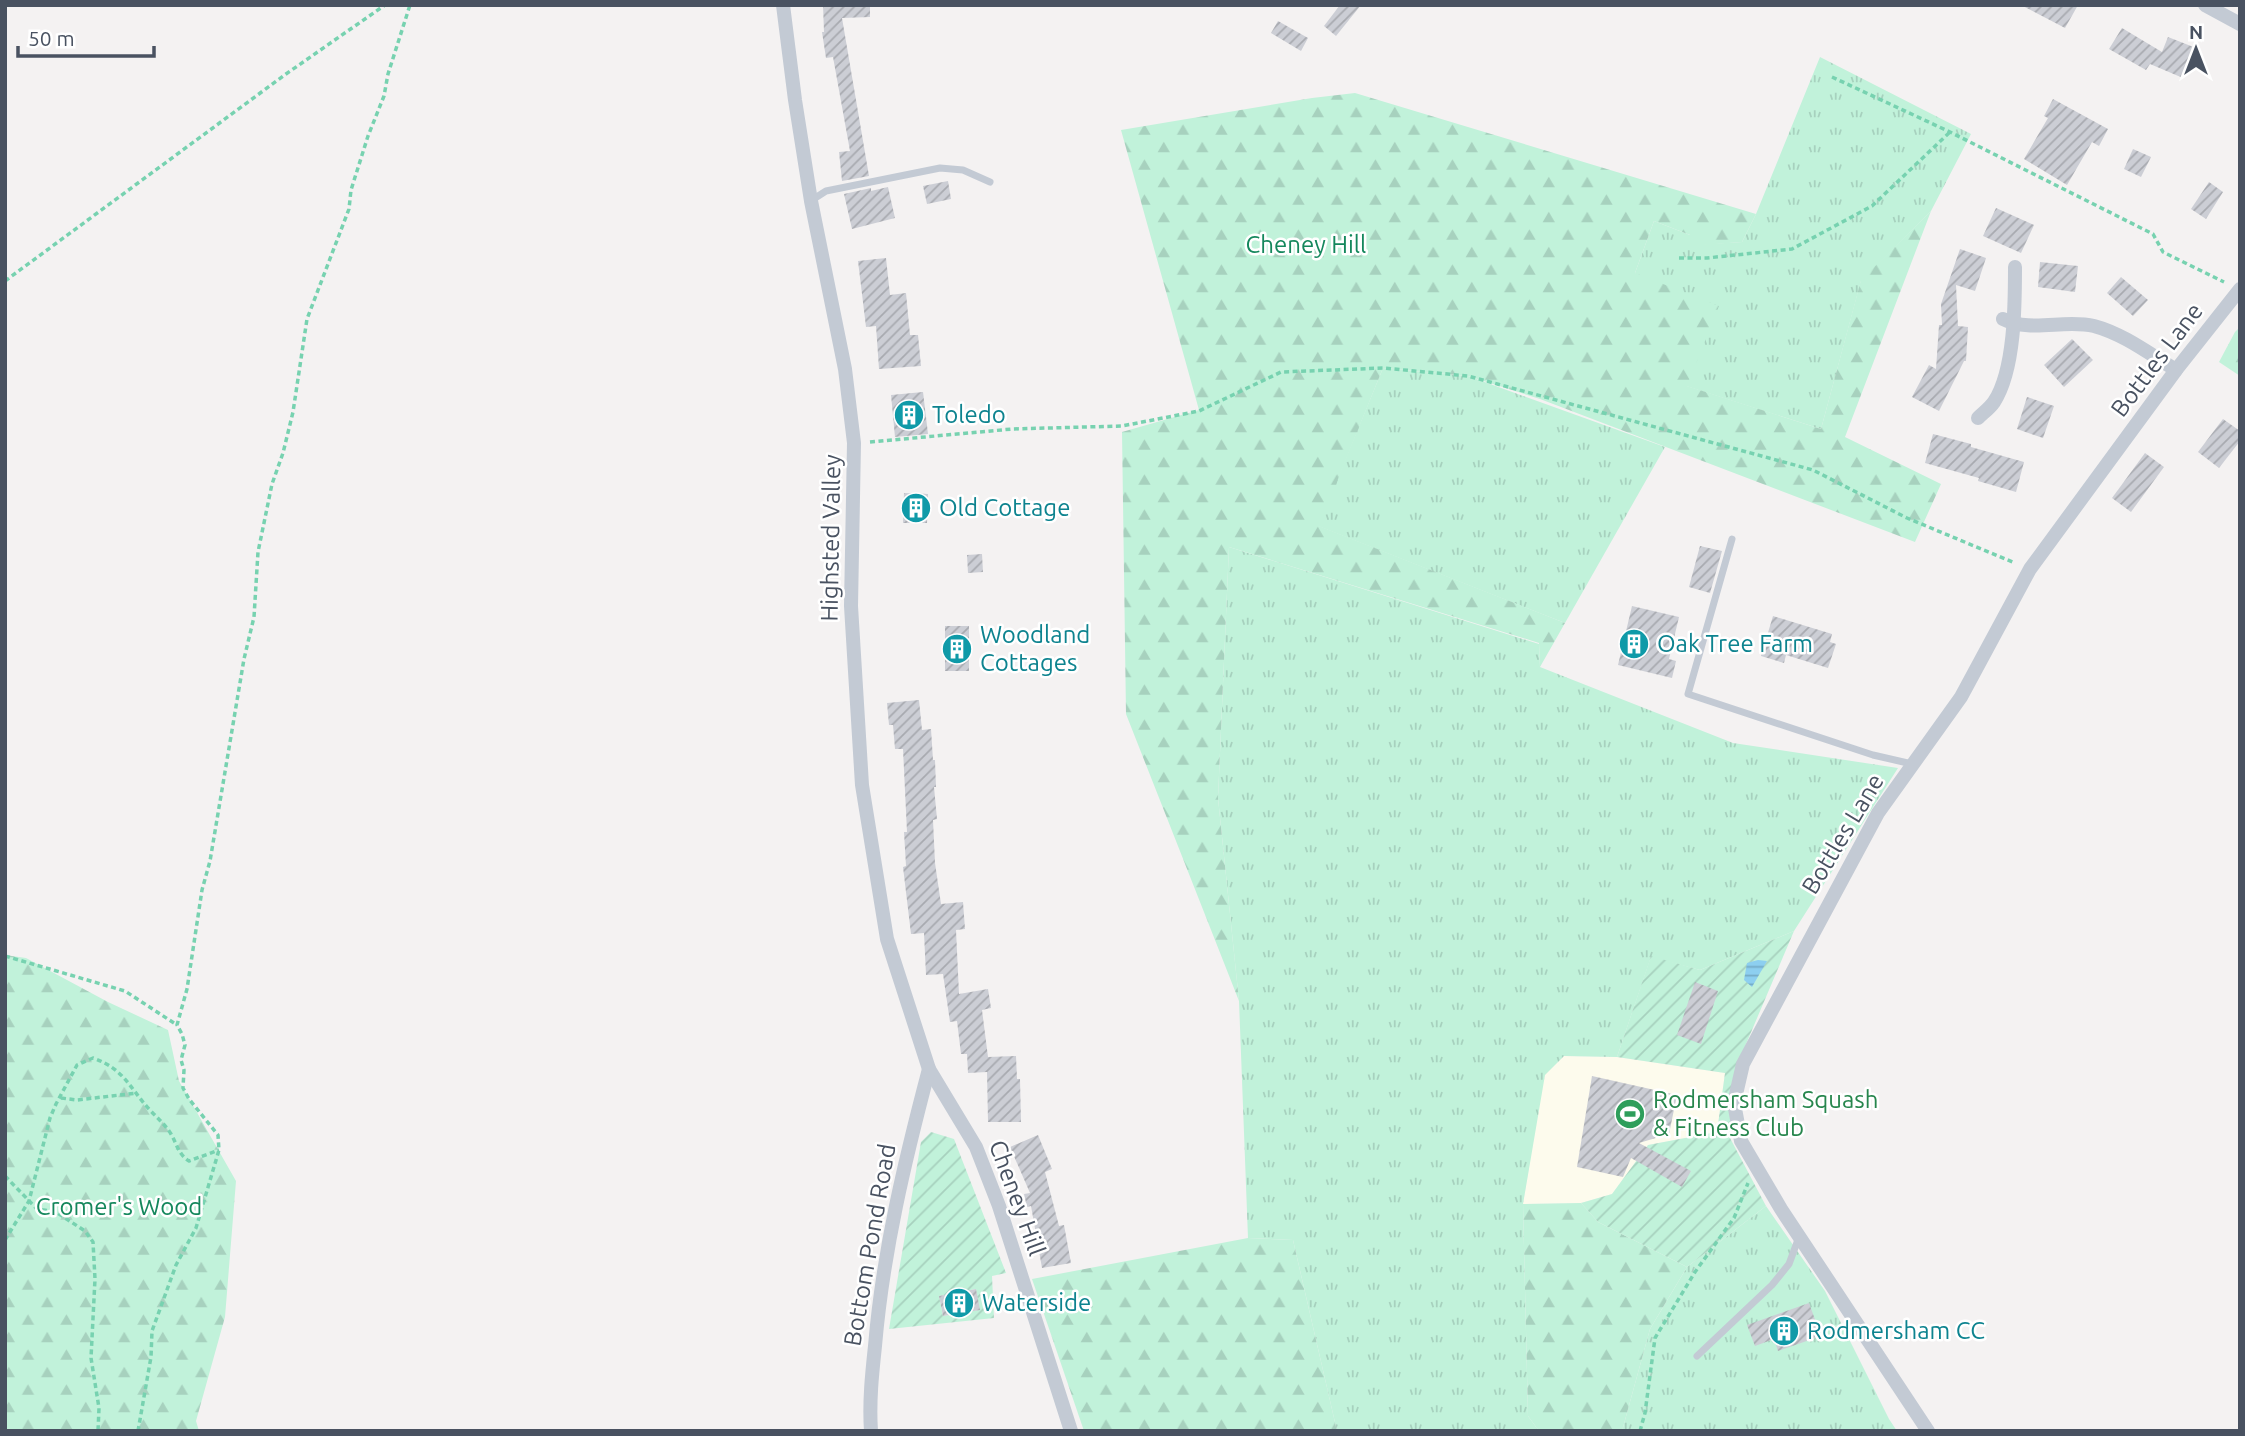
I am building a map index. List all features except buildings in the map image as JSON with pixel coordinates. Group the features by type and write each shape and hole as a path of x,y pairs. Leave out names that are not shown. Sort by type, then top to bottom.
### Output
{"street":[{"name":"Highsted Valley","path":"783,5 811,201 845,369 854,443 851,606 862,785 887,939 929,1069"},
{"path":"2205,5 2240,24"},
{"path":"1978,418 1993,403 2001,386 2015,267"},
{"name":"Bottles Lane","path":"1928,1431 1799,1237 1741,1141 1734,1103 1743,1064 1878,813 1961,697 2030,569 2239,289"},
{"path":"2009,322 2026,326 2067,323 2095,327 2122,337 2176,370"},
{"name":"Bottom Pond Road","path":"871,1431 869,1409 878,1304 902,1170 929,1069"},
{"name":"Cheney Hill","path":"929,1069 976,1147 999,1206 1071,1431"}],"lane":[{"path":"811,201 826,191 940,168 963,170 990,183"},
{"path":"1732,540 1688,694 1789,729 1912,765"},
{"path":"1696,1356 1772,1285 1789,1264 1799,1237"}],"path":[{"path":"5,281 286,74 385,5"},
{"path":"177,1025 187,989 202,890 210,861 254,617 258,552 272,484 293,412 307,319 349,209 357,170 384,96 388,74 410,5"},
{"path":"1832,77 1950,132 2153,234 2163,252 2239,289"},
{"path":"1679,258 1707,258 1793,249 1871,206 1950,132"},
{"path":"854,443 1012,429 1122,426 1199,411 1280,372 1382,368 1468,376 1812,470 1907,518 2030,569"},
{"path":"5,956 125,991 177,1025 184,1045 181,1060 184,1070 183,1088 189,1100 218,1135 219,1150 196,1228 176,1265 152,1331 138,1431"},
{"path":"5,1240 29,1200 50,1118 77,1065 93,1058 109,1064 124,1076 168,1129 181,1156 188,1161 219,1150"},
{"path":"61,1098 77,1100 137,1093"},
{"path":"1640,1431 1655,1338 1695,1272 1734,1218 1755,1165"},
{"path":"5,1176 37,1209 56,1212 85,1231 93,1242 95,1279 91,1359 99,1408 98,1431"}],"shaded area":[{"path":"1564,1056 1617,1057 1725,1073 1717,1132 1648,1145 1612,1194 1581,1203 1523,1204 1544,1075"}],"green space":[{"path":"1820,57 1971,134 1931,211 1861,281 1821,429 1686,386 1635,273 1654,221 1690,235 1690,245 1742,242"},
{"name":"Cheney Hill","path":"1355,93 1756,214 1742,242 1690,246 1690,235 1654,221 1635,273 1719,306 1687,386 1821,429 1861,280 1931,211 1845,437 1941,484 1915,542 1540,399 1468,376 1383,368 1319,526 1565,623 1540,667 1539,643 1229,547 1218,798 1239,1001 1126,714 1122,432 1199,410 1121,130"},
{"path":"2240,327 2240,376 2219,362"},
{"path":"1383,368 1468,376 1665,447 1565,623 1318,526"},
{"path":"1229,547 1539,644 1540,667 1733,743 1898,768 1794,931 1700,970 1651,957 1617,1057 1564,1056 1545,1075 1523,1204 1528,1416 1539,1431 1337,1431 1293,1240 1248,1238 1239,1001 1218,798"},
{"path":"1794,931 1735,1070 1730,1138 1766,1206 1687,1267 1598,1222 1581,1203 1612,1194 1648,1145 1717,1132 1725,1073 1617,1057 1651,956 1700,970"},
{"name":"Cromer's Wood","path":"5,955 26,958 108,1002 168,1030 179,1081 236,1181 225,1317 196,1421 199,1431 5,1431"},
{"path":"931,1132 954,1139 1006,1273 992,1276 994,1318 889,1329 921,1142","holes":["976,1289 979,1310 943,1316 939,1296"]},
{"path":"1581,1203 1598,1222 1687,1267 1650,1329 1622,1431 1539,1431 1528,1416 1523,1204"},
{"path":"1766,1206 1825,1291 1897,1431 1622,1431 1650,1329 1687,1267"},
{"path":"1248,1238 1293,1240 1337,1431 1084,1431 1032,1279"}],"water":[{"path":"1767,961 1752,987 1744,980 1747,963"}],"place":[{"name":"Toledo","path":"909,415"},
{"name":"Old Cottage","path":"916,508"},
{"name":"Oak Tree Farm","path":"1634,644"},
{"name":"Woodland Cottages","path":"957,649"},
{"name":"Rodmersham Squash & Fitness Club","path":"1630,1114"},
{"name":"Waterside","path":"959,1303"},
{"name":"Rodmersham CC","path":"1784,1331"}]}
